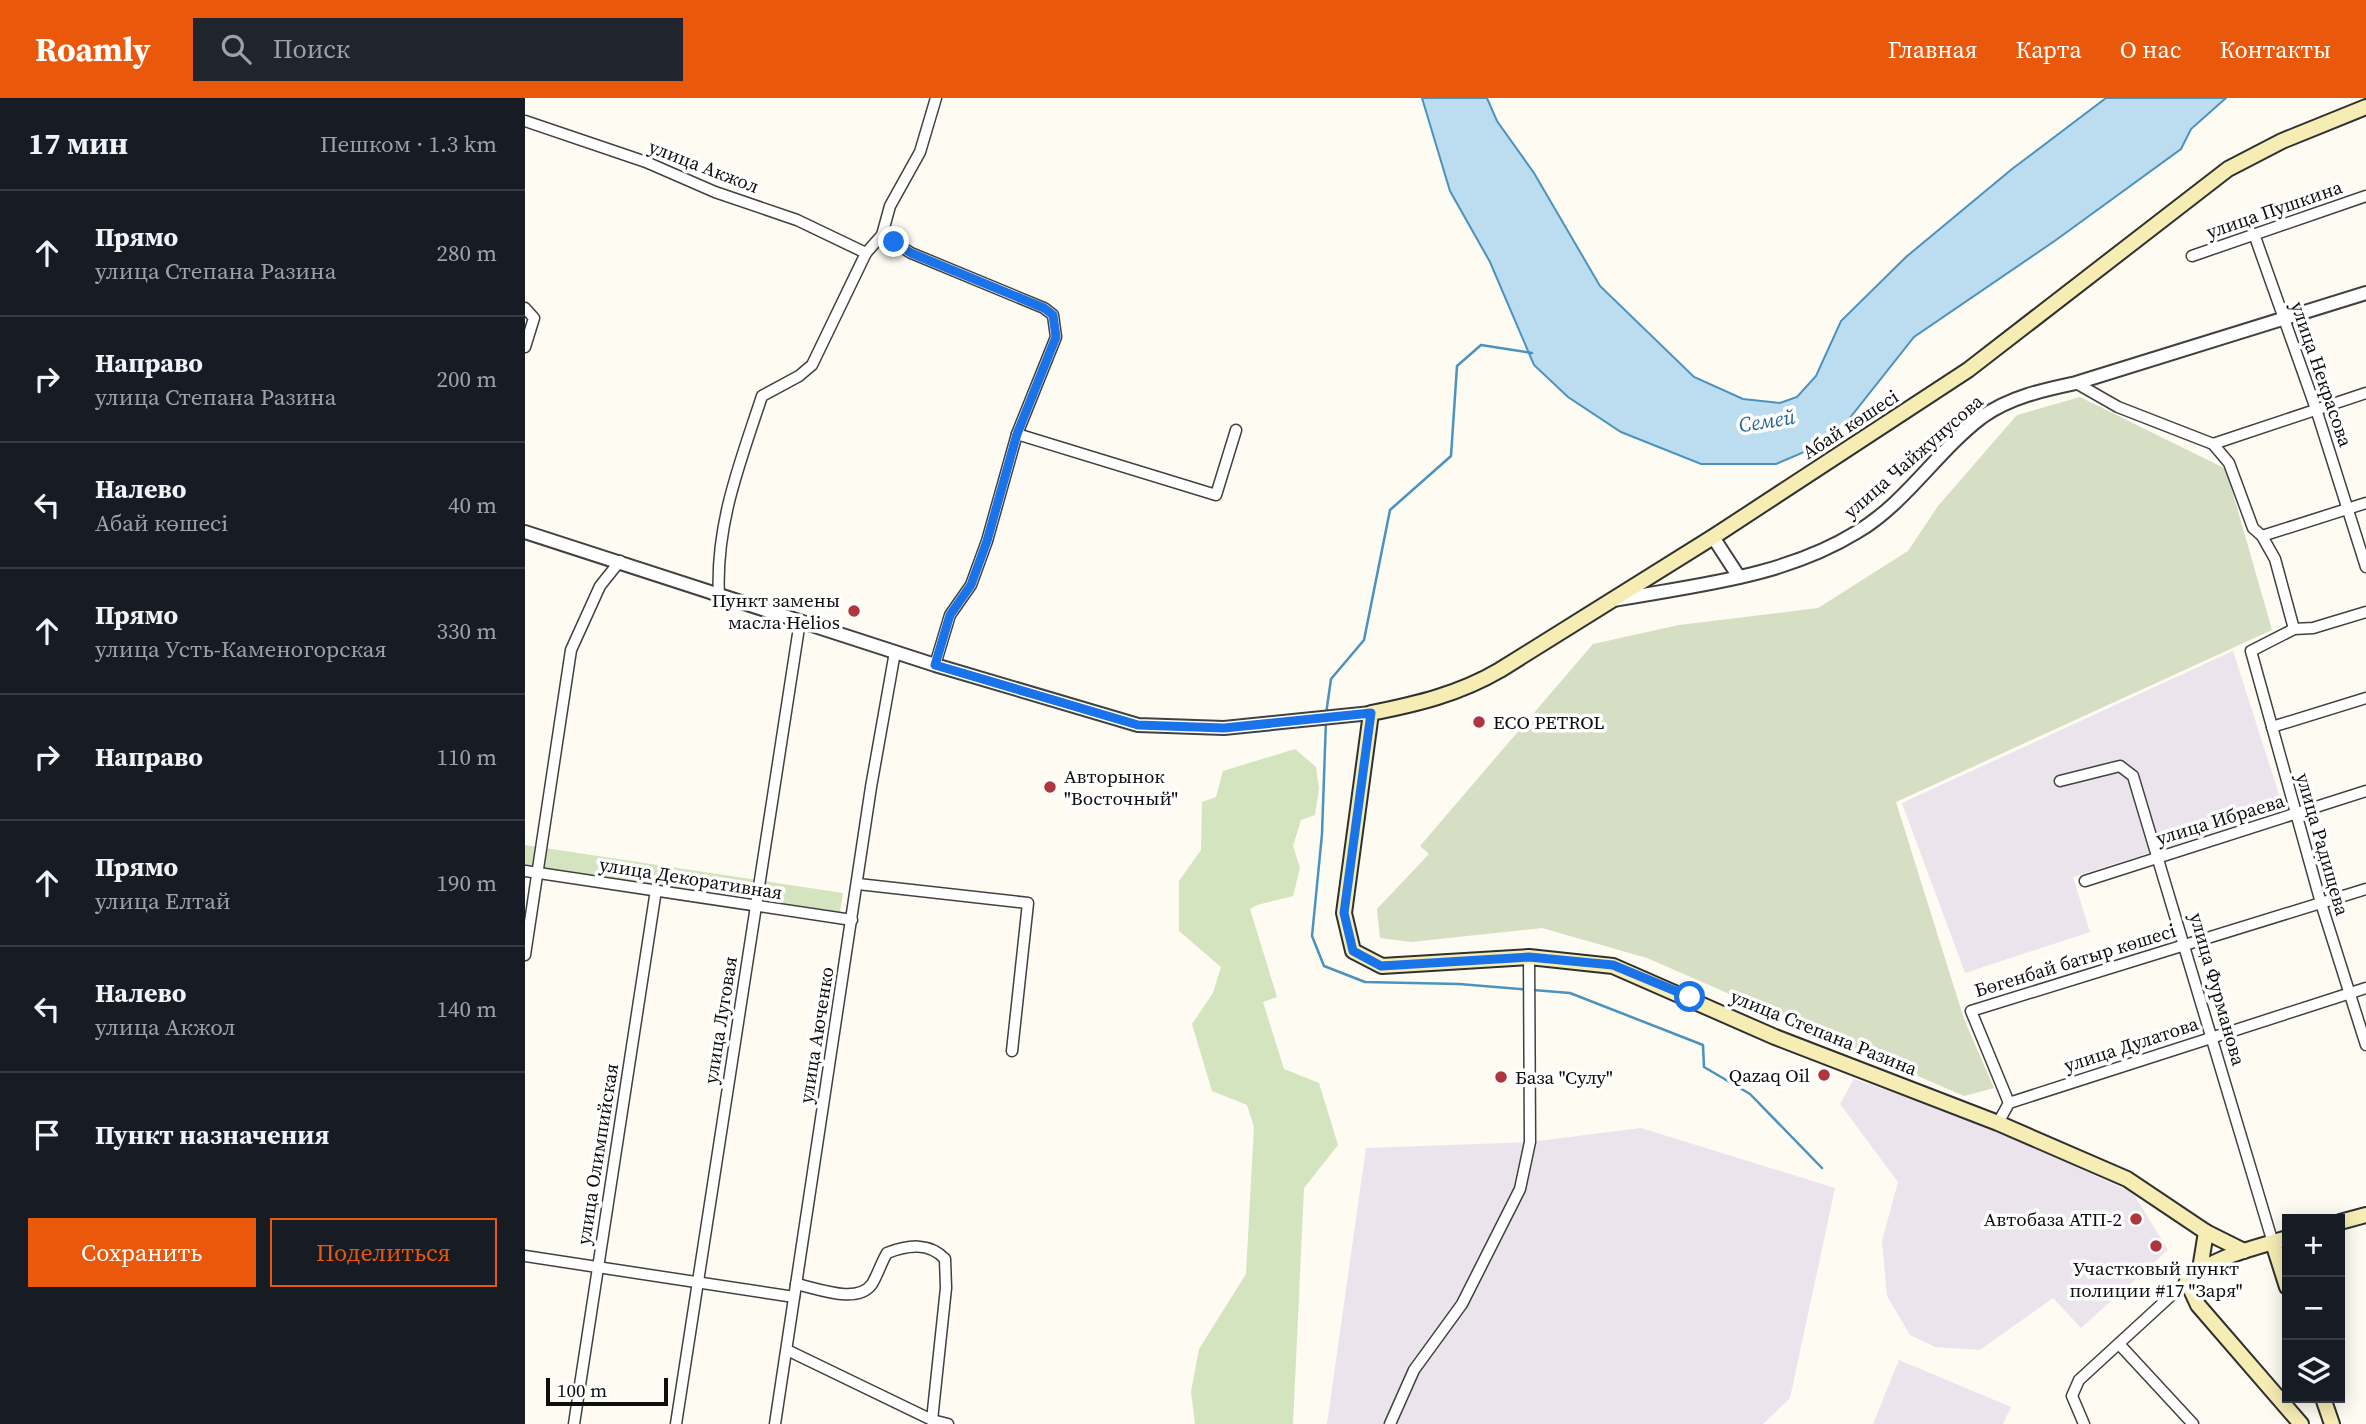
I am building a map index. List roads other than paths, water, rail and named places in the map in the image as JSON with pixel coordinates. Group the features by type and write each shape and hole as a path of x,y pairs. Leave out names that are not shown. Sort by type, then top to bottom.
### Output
{"main road":[{"name":"Абай көшесі","path":"1371,713 1415,705 1468,688 1713,537 1968,370 2228,169 2282,141 2366,107"},
{"name":"улица Степана Разина","path":"1371,713 1344,913 1353,951 1381,966 1529,957 1613,965 1775,1037 1998,1123 2127,1179 2206,1231 2244,1251"},
{"path":"2345,1221 2366,1215"},
{"path":"2200,1269 2206,1231"},
{"path":"2282,1239 2200,1269 2187,1281 2198,1306 2301,1424"},
{"name":"улица Фурманова","path":"2273,1242 2284,1277"},
{"path":"2325,1403 2332,1424"}],"street":[{"path":"719,597 718,561 725,506 762,396 799,376 812,365 866,253 882,235 890,206 920,152 936,98"},
{"name":"улица Акжол","path":"525,121 637,159 715,192 797,220 866,253"},
{"name":"улица Пушкина","path":"2192,256 2366,196"},
{"name":"улица Некрасова","path":"2254,234 2316,409 2366,567"},
{"path":"882,235 911,253 1012,294 1053,315 1056,337 1017,434 987,541 971,585 950,615 935,665"},
{"name":"улица Чайжунусова","path":"1610,601 1739,577 1814,556 1860,531 1898,500 1982,418 2031,393 2076,383 2366,293"},
{"path":"525,308 534,318 525,347"},
{"path":"2076,383 2118,407 2213,444 2229,463 2253,528 2262,536 2275,559 2294,629 2313,628 2366,612"},
{"path":"2213,444 2366,393"},
{"path":"1017,434 1216,495 1236,430"},
{"path":"2262,536 2366,503"},
{"name":"Абай көшесі","path":"525,532 620,561 719,597 1138,725 1205,729 1371,713"},
{"path":"1713,537 1739,577"},
{"path":"525,955 571,650 600,586 620,561"},
{"name":"улица Луговая","path":"676,1424 800,621"},
{"name":"улица Радищева","path":"2294,629 2251,651 2321,903 2366,1045"},
{"name":"улица Аюченко","path":"775,1424 871,787 895,652"},
{"path":"2272,727 2366,698"},
{"name":"улица Фурманова","path":"2060,781 2120,766 2133,776 2273,1242"},
{"name":"улица Ибраева","path":"2085,881 2366,791"},
{"name":"улица Декоративная","path":"525,871 852,920"},
{"path":"858,884 1028,903 1011,1051"},
{"name":"Бөгенбай батыр көшесі","path":"2009,1103 1971,1011 2366,889"},
{"name":"улица Олимпийская","path":"574,1424 656,890"},
{"path":"1390,1424 1414,1370 1462,1304 1520,1189 1530,1142 1529,957"},
{"name":"улица Дулатова","path":"2009,1103 2366,988"},
{"path":"1998,1123 2009,1103"},
{"path":"796,1284 853,1295 866,1290 873,1282 887,1253 900,1248 928,1246 945,1259 946,1288 932,1420"},
{"path":"525,1256 795,1297"},
{"path":"2084,1424 2072,1396 2079,1380 2187,1281"},
{"path":"2119,1344 2193,1424"},
{"path":"787,1350 932,1420 947,1424"}],"water":[{"name":"Семей","path":"1422,98 1487,98 1497,121 1534,173 1600,286 1694,377 1743,399 1780,403 1797,397 1816,376 1841,321 1906,257 2012,169 2106,98 2226,98 2191,129 2181,149 2056,240 1914,337 1845,424 1816,447 1776,464 1701,464 1621,432 1568,397 1534,365 1490,262 1450,191"}],"waterway":[{"path":"1326,714 1331,679 1364,640 1390,510 1451,456 1457,366 1481,345 1532,353"},
{"path":"1326,720 1322,834 1312,936 1324,966 1365,982 1459,984 1570,993 1703,1045 1704,1067 1750,1094 1822,1168"}],"place":[{"name":"Пункт замены масла Helios","path":"854,611"},
{"name":"ECO PETROL","path":"1479,722"},
{"name":"Авторынок \"Восточный\"","path":"1050,787"},
{"name":"Qazaq Oil","path":"1824,1075"},
{"name":"База \"Сулу\"","path":"1501,1077"},
{"name":"Автобаза АТП-2","path":"2136,1219"},
{"name":"Участковый пункт полиции #17 \"Заря\"","path":"2156,1246"}]}
